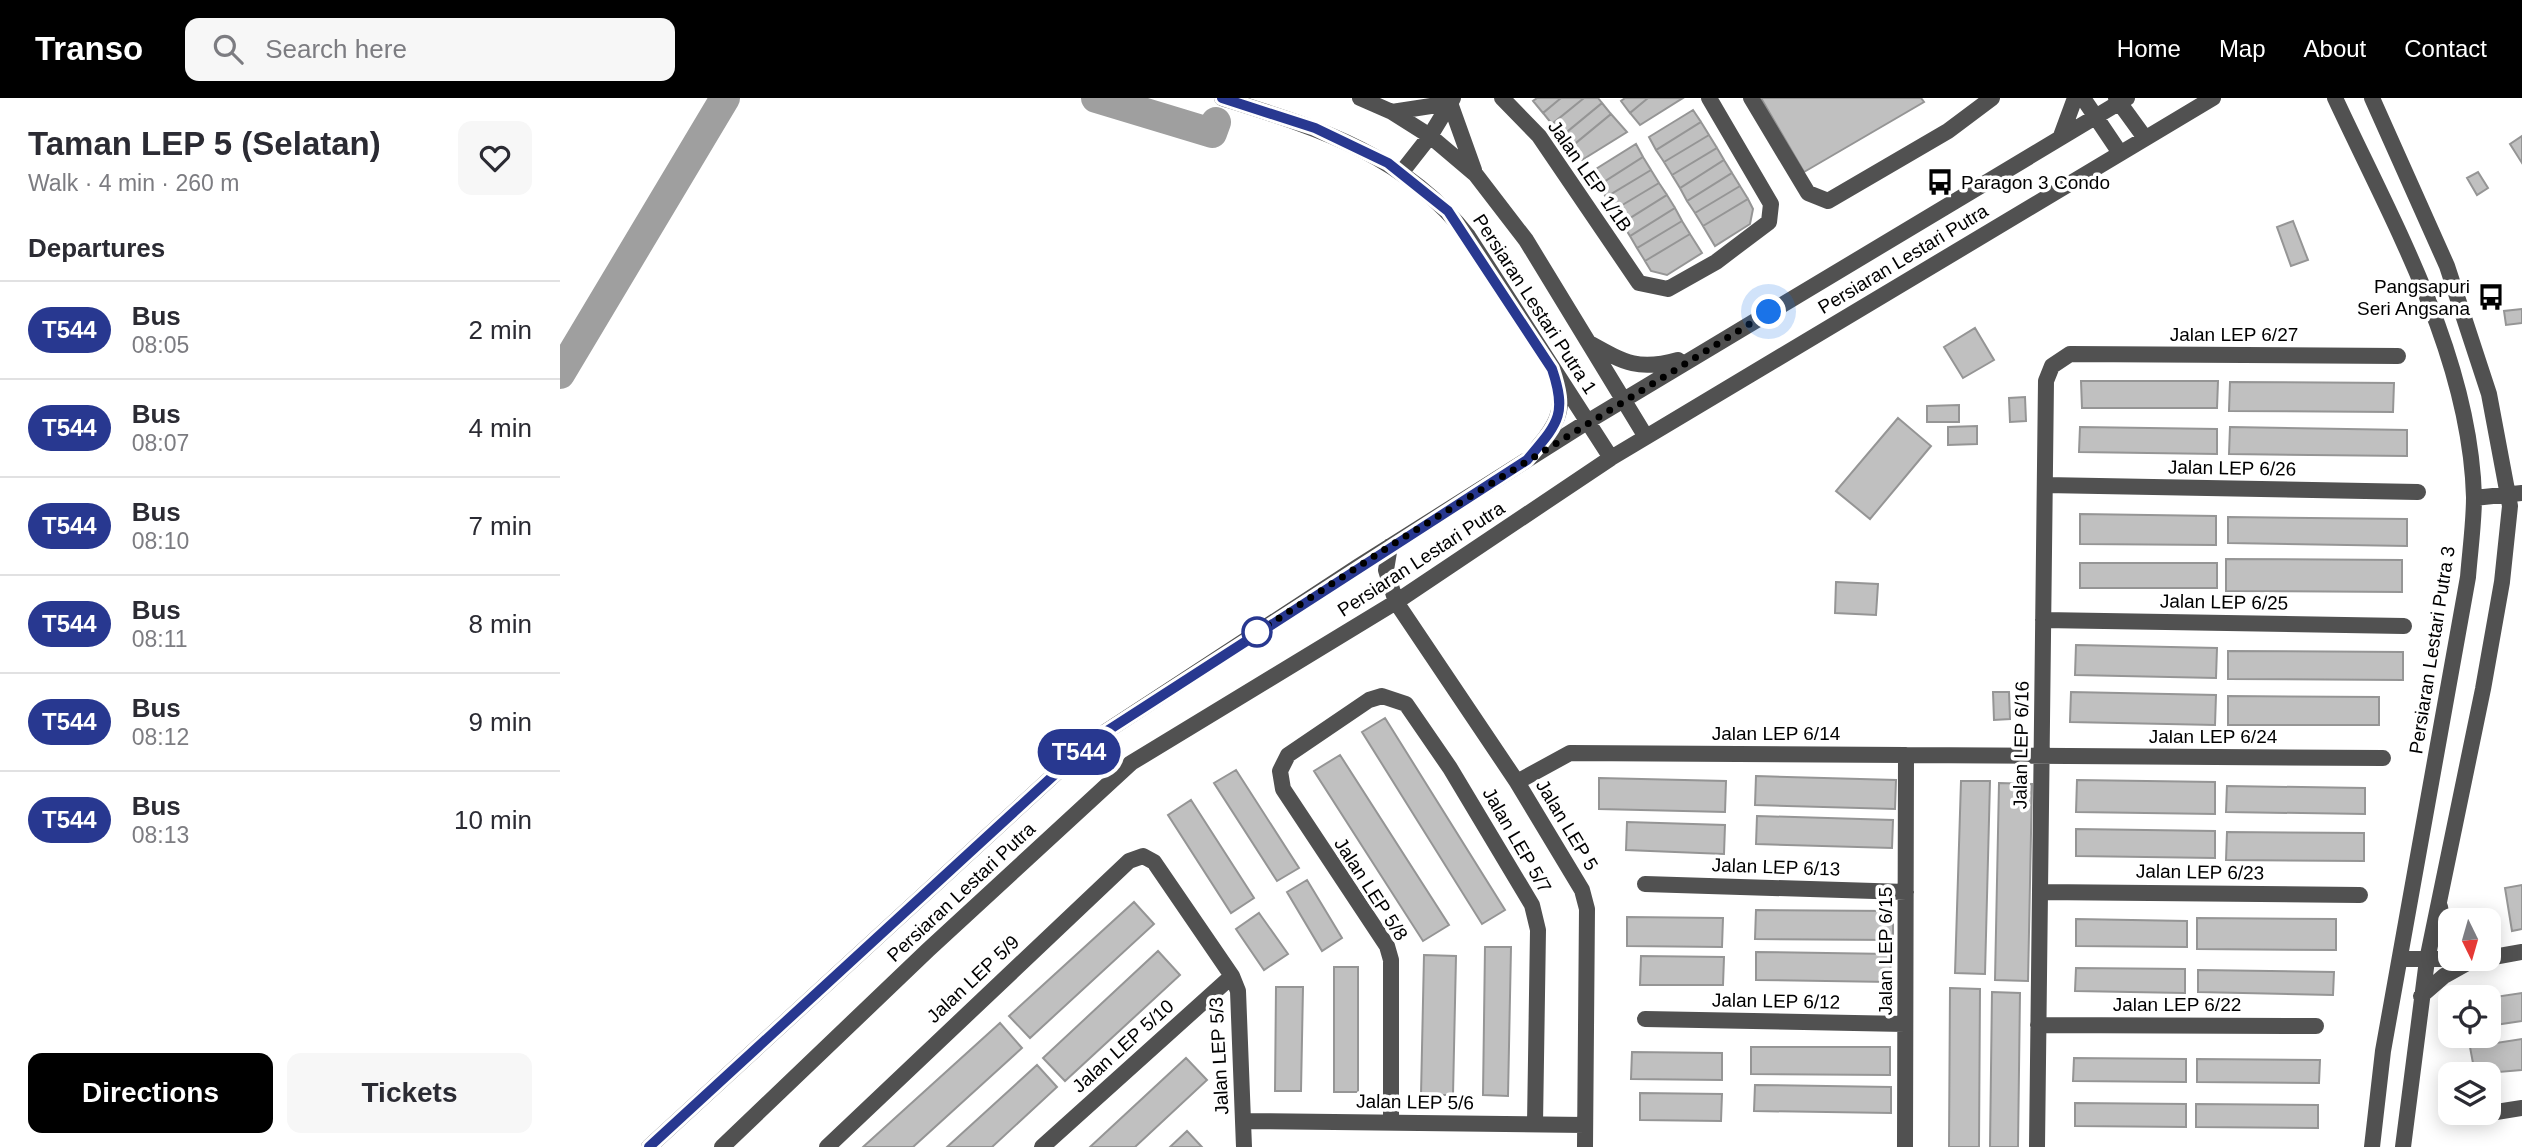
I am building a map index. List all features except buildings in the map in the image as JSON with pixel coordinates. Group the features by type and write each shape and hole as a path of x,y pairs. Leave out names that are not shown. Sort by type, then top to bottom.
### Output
{"street":[{"name":"Persiaran Lestari Putra 1","path":"1222,98 1315,128 1388,163 1455,220 1611,458"},
{"name":"Persiaran Lestari Putra 1","path":"1360,98 1392,112 1430,136 1476,175 1526,240 1646,437"},
{"name":"Jalan LEP 1/1B","path":"1502,98 1539,136 1639,283 1668,289 1716,262 1769,222 1771,204 1710,98"},
{"path":"1751,98 1808,193 1828,201 1948,131 1992,98"},
{"path":"2061,136 2075,98"},
{"path":"2083,98 2120,153"},
{"name":"Persiaran Lestari Putra","path":"722,1147 928,950 1131,763 1396,602 1611,458 2213,98"},
{"name":"Persiaran Lestari Putra 3","path":"2335,98 2420,279 2456,384 2469,446 2474,498 2468,577 2383,1051 2372,1147"},
{"path":"2371,98 2448,266 2489,394 2516,494 2499,596 2427,960 2403,1147"},
{"path":"2121,99 2145,138"},
{"name":"Persiaran Lestari Putra","path":"649,1147 1090,742 1390,546 1587,422 2121,99"},
{"path":"1401,173 1430,136 1451,101"},
{"path":"1392,112 1422,110 1451,101"},
{"path":"1451,101 1461,141 1476,175"},
{"path":"1589,343 1624,362 1640,366 1661,365 1698,355"},
{"name":"Jalan LEP 6/27","path":"2070,354 2398,356"},
{"name":"Jalan LEP 6/16","path":"2037,1147 2046,381 2052,366 2070,354"},
{"path":"1527,460 1555,428 1561,396 1552,369"},
{"name":"Jalan LEP 6/26","path":"2045,485 2418,492"},
{"path":"2474,498 2516,494"},
{"name":"Jalan LEP 5","path":"1390,546 1386,570 1396,602 1517,782 1582,890 1587,909 1585,1147"},
{"name":"Jalan LEP 6/25","path":"2043,620 2404,626"},
{"name":"Jalan LEP 5/8","path":"1382,696 1369,700 1288,755 1280,771 1283,789 1387,946 1391,960 1391,1123"},
{"name":"Jalan LEP 5/7","path":"1382,696 1406,704 1450,768 1532,905 1538,930 1535,1124"},
{"name":"Jalan LEP 6/14","path":"1517,782 1570,753 2041,756"},
{"name":"Jalan LEP 6/15","path":"1905,1147 1906,755"},
{"name":"Jalan LEP 6/24","path":"2041,756 2384,758"},
{"name":"Jalan LEP 5/9","path":"827,1147 1129,861 1143,856 1154,862"},
{"name":"Jalan LEP 5/3","path":"1154,862 1232,976 1239,1003 1244,1147"},
{"name":"Jalan LEP 6/13","path":"1645,884 1906,892"},
{"name":"Jalan LEP 6/23","path":"2040,892 2360,895"},
{"path":"2439,897 2441,908"},
{"path":"2501,956 2522,952"},
{"path":"2401,959 2438,960"},
{"path":"2421,996 2453,971"},
{"name":"Jalan LEP 5/10","path":"1041,1147 1232,976"},
{"name":"Jalan LEP 6/12","path":"1646,1019 1905,1024"},
{"name":"Jalan LEP 6/22","path":"2038,1025 2316,1026"},
{"path":"2501,1111 2522,1108"},
{"name":"Jalan LEP 5/6","path":"1244,1121 1585,1125"}],"waterway":[{"path":"560,374 725,98"},
{"path":"1096,98 1212,133 1216,122"}],"bus line":[{"name":"T544","path":"649,1147 1090,742 1527,460 1555,428 1561,396 1552,369 1468,236 1448,211 1388,163 1315,128 1222,98"}],"place":[{"name":"Paragon 3 Condo","path":"1940,182"},
{"name":"Pangsapuri Seri Angsana","path":"2491,297"}],"route":[{"path":"1257,632 1247,639 1605,411 1769,312"}]}
